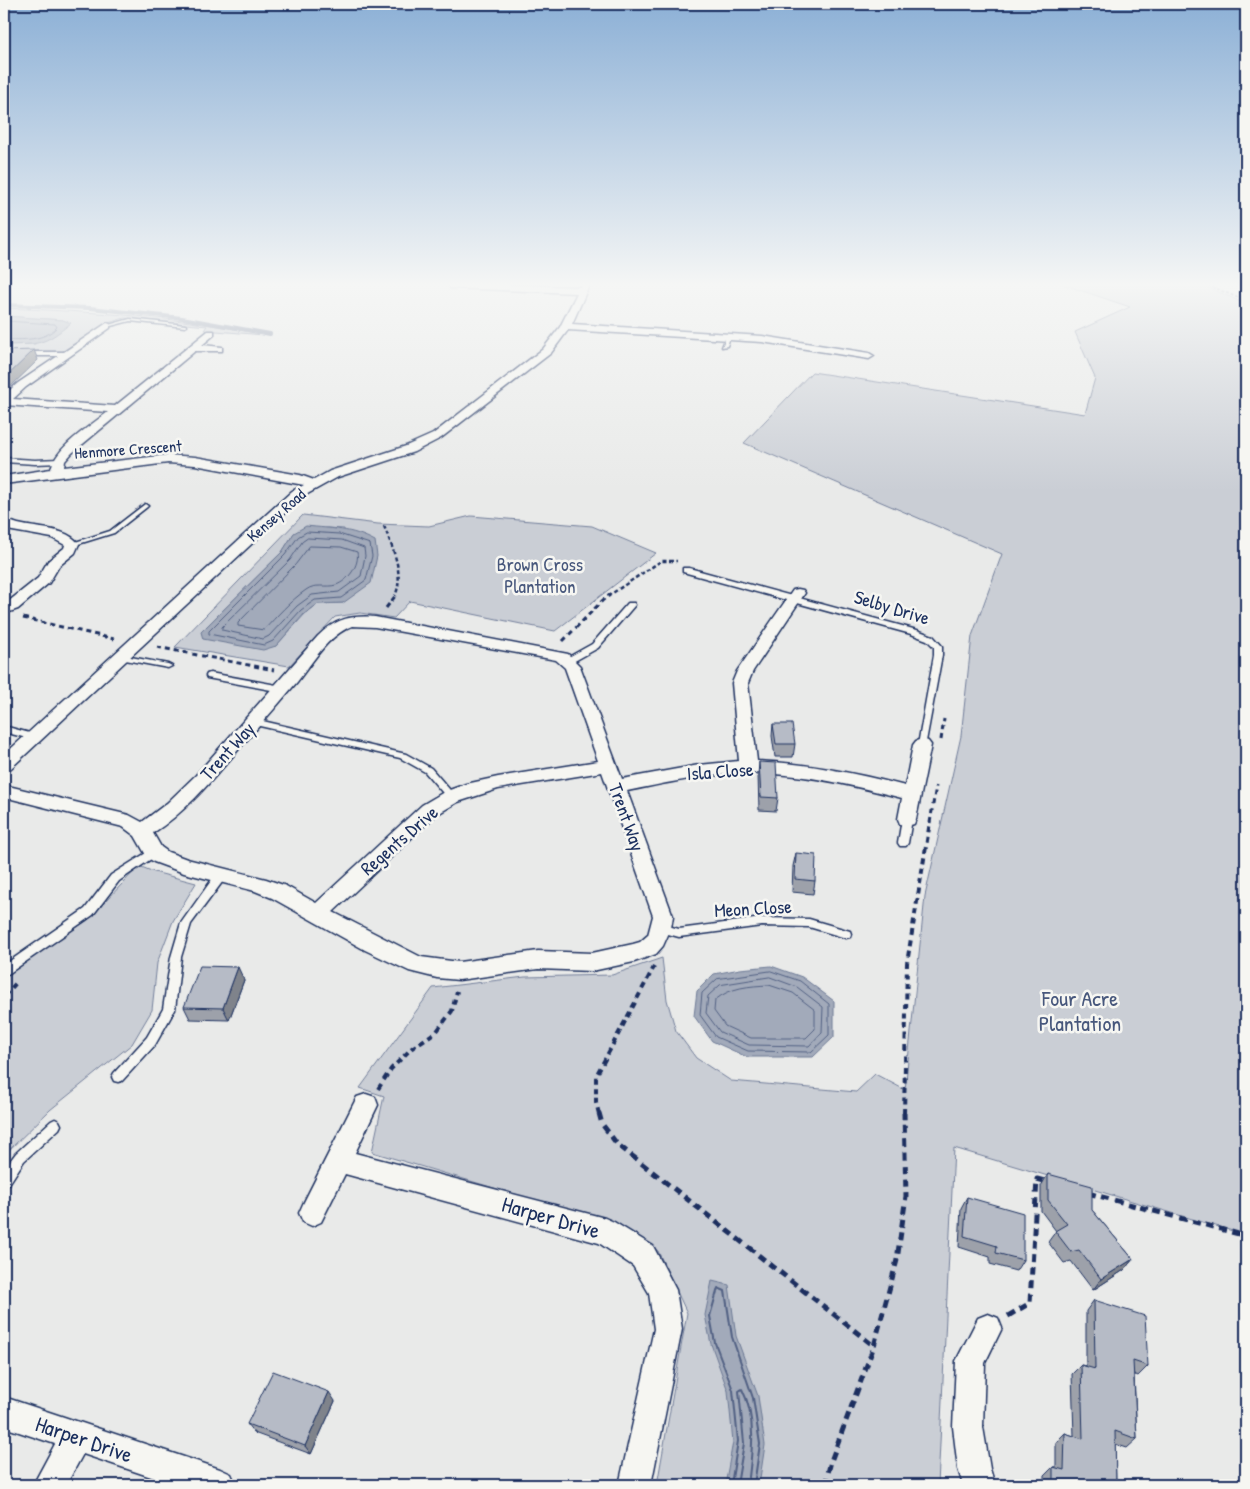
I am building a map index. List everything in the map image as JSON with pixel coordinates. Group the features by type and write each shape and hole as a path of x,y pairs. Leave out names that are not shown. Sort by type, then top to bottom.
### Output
{"street":[{"path":"58,466 68,450 115,409 188,352"},
{"name":"Kensey Road","path":"4,765 297,494 313,484 346,469 410,449 437,436 545,352"},
{"path":"847,352 869,356"},
{"path":"4,402 22,385 65,354"},
{"path":"4,402 115,409"},
{"name":"Henmore Crescent","path":"4,480 58,466 181,460 300,479 313,484"},
{"path":"4,523 14,528 58,535 72,544 70,550 53,564 44,580 13,606 4,610"},
{"path":"749,767 740,683 745,671 796,596"},
{"name":"Trent Way","path":"142,831 166,816 190,793 254,722 334,628 345,623 356,620 375,622 550,654 568,661 572,666 617,786 662,916 661,928"},
{"path":"907,818 922,745"},
{"name":"Regents Drive","path":"319,912 428,810 451,798 472,789 498,783 608,765"},
{"name":"Isla Close","path":"617,786 678,774 749,767 829,775 911,794"},
{"path":"4,791 129,822 142,831 154,852 184,866 222,874 272,889 319,912 373,944 417,965 459,971 538,960 592,962 648,948 656,940 661,928"},
{"path":"312,1213 340,1161 366,1105"},
{"name":"Harper Drive","path":"340,1161 605,1230 643,1256 662,1290 668,1329 635,1485"},
{"path":"979,1485 974,1469 968,1427 971,1361 988,1328"},
{"name":"Harper Drive","path":"4,1412 220,1485"},
{"path":"49,1485 76,1437"}],"lane":[{"path":"4,356 65,354"},
{"path":"4,460 58,466"},
{"path":"72,544 112,532 145,506"},
{"name":"Selby Drive","path":"686,570 796,596 930,638 938,646 922,745"},
{"path":"568,661 595,646 631,605"},
{"path":"120,657 168,666"},
{"path":"210,676 282,689"},
{"path":"254,722 403,756 428,770 451,798"},
{"path":"4,730 34,737"},
{"path":"903,843 907,818"},
{"path":"4,972 89,912 115,878 154,852"},
{"path":"118,1077 151,1041 170,1010 176,957 186,923 222,874"},
{"name":"Meon Close","path":"661,928 679,933 762,922 809,923 846,934"},
{"path":"4,1180 20,1157 55,1125"}],"path":[{"path":"375,622 397,594 398,574 392,547 384,526"},
{"path":"550,654 603,600 660,561 673,560 682,562"},
{"path":"940,750 944,710"},
{"path":"825,1485 831,1461 874,1346 897,1260 906,1196 904,1097 907,963 937,780"},
{"path":"648,948 657,960 596,1076 596,1102 602,1124 617,1144 874,1346"},
{"path":"366,1105 392,1069 412,1048 437,1032 452,1010 459,971"},
{"path":"988,1328 1030,1303 1037,1179 1056,1184"},
{"path":"1084,1192 1246,1236"}],"green space":[{"name":"Four Acre Plantation","path":"1084,352 1246,352 1246,1235 954,1148 938,1485 657,1485 687,1313 658,1251 613,1223 372,1152 384,1096 360,1088 433,988 525,977 612,975 662,958 667,1000 676,1031 696,1058 731,1081 856,1092 875,1074 905,1090 925,896 961,736 972,636 1002,554 744,443 812,372 1085,414 1095,378"},
{"name":"Brown Cross Plantation","path":"303,515 378,524 429,526 471,516 592,526 656,553 555,631 410,601 394,618 360,613 335,617 289,666 175,647","holes":["327,528 344,529 343,603 318,604 305,614 276,646 201,632 282,552 294,533"]},
{"path":"139,866 196,883 173,921 157,963 152,1010 132,1044 50,1110 4,1155 4,980 18,965 88,920"}],"water":[{"path":"306,526 350,531 375,541 377,556 371,583 343,603 318,604 304,614 276,646 263,650 203,639 201,632 282,552 294,533"},
{"path":"771,966 802,977 834,1001 834,1037 813,1057 747,1057 712,1041 694,1016 697,991 714,974"},
{"path":"712,1281 729,1285 736,1336 758,1396 765,1445 759,1485 725,1485 733,1442 728,1391 711,1344 705,1315"}],"building":[{"path":"4,352 31,352 4,379"},
{"path":"773,724 792,724 795,744 776,744"},
{"path":"759,762 776,763 778,798 761,797"},
{"path":"796,853 816,855 815,881 795,879"},
{"path":"200,966 238,967 223,1008 184,1007"},
{"path":"1048,1174 1092,1186 1092,1210 1133,1259 1101,1279 1079,1250 1071,1252 1055,1231 1067,1224 1048,1200"},
{"path":"967,1197 1023,1213 1023,1260 996,1253 997,1246 964,1236"},
{"path":"1094,1300 1145,1316 1148,1366 1133,1361 1137,1439 1115,1431 1116,1485 1053,1485 1053,1467 1064,1470 1065,1433 1083,1439 1081,1365 1095,1369"},
{"path":"273,1371 329,1392 305,1446 247,1424"}]}
